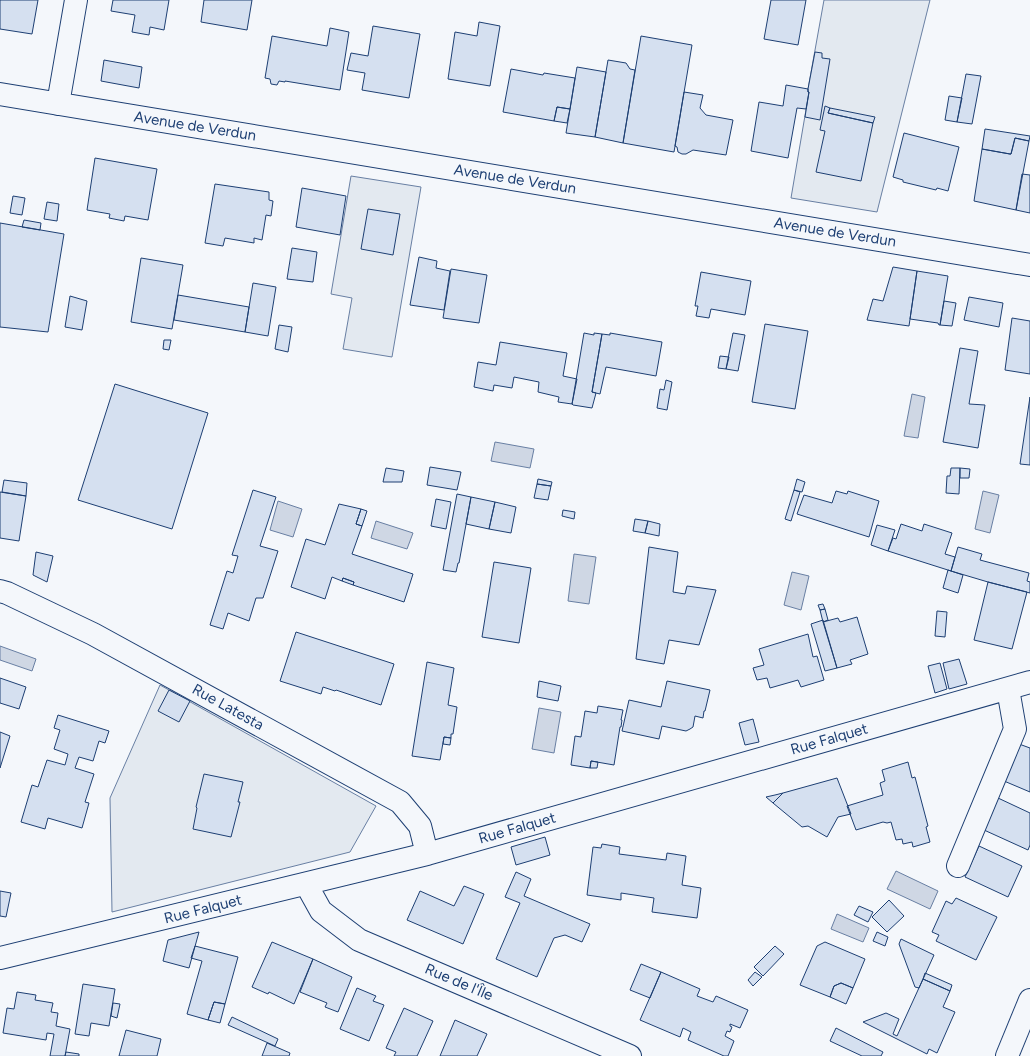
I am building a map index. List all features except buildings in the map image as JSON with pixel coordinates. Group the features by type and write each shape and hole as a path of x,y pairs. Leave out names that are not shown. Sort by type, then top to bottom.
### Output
{"street":[{"path":"58,104 76,0"},
{"name":"Avenue de Verdun","path":"0,94 1030,265"},
{"name":"Rue Latesta","path":"0,591 93,634 400,802 420,826 427,854"},
{"name":"Rue Falquet","path":"0,958 427,854 1030,682"},
{"path":"958,866 1015,729 1008,688"},
{"name":"Rue de l'Île","path":"306,884 321,911 359,940 630,1056"},
{"path":"1007,1056 1030,1000"}],"shaded area":[{"path":"824,0 930,0 877,212 791,198"},
{"path":"351,176 421,187 392,357 343,349 352,298 331,294"},
{"path":"912,394 925,397 918,438 904,436"},
{"path":"495,442 534,449 530,468 491,461"},
{"path":"983,491 999,495 990,533 975,529"},
{"path":"278,501 302,509 293,537 270,530"},
{"path":"376,521 413,533 407,549 371,538"},
{"path":"574,554 596,557 589,604 568,601"},
{"path":"792,572 809,576 801,610 784,605"},
{"path":"0,646 36,659 32,671 0,660"},
{"path":"160,685 376,806 350,852 112,912 110,798"},
{"path":"539,708 561,712 554,753 532,749"},
{"path":"896,871 938,891 930,909 887,889"},
{"path":"837,914 869,928 863,942 831,929"}]}
